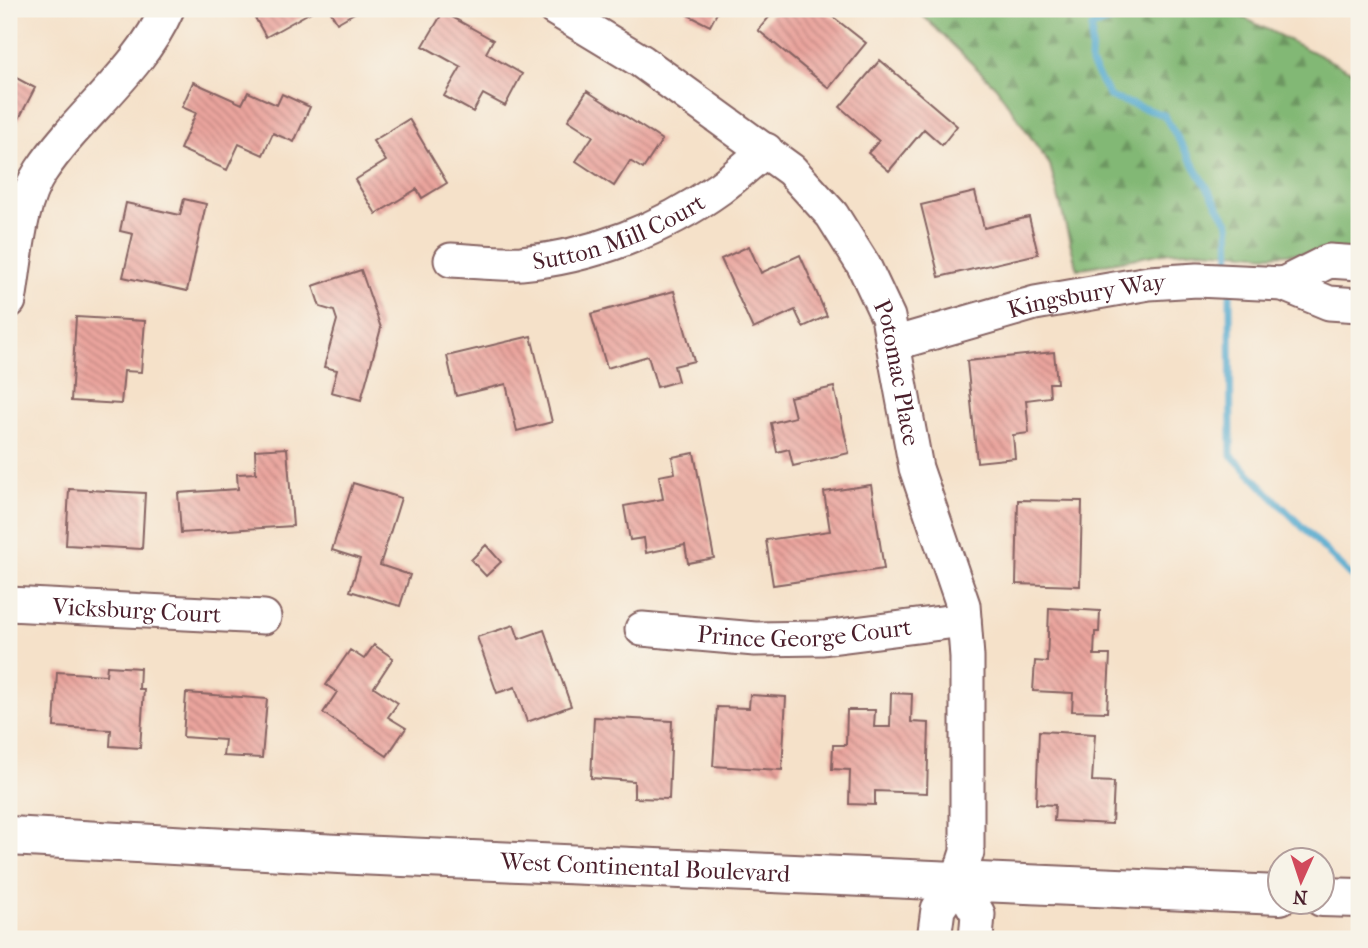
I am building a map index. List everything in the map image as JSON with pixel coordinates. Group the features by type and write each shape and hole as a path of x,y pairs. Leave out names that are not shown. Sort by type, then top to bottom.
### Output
{"main road":[{"name":"West Continental Boulevard","path":"9,836 357,855 1266,894"},
{"path":"1336,897 1359,898"}],"street":[{"path":"9,301 13,251 25,207 40,173 159,28 167,9"},
{"name":"Potomac Place","path":"555,9 641,61 791,170 832,215 864,266 888,317 916,468 963,605 967,657 967,852 958,880 939,909 934,939"},
{"name":"Sutton Mill Court","path":"451,260 520,263 583,252 633,236 670,219 720,188 766,150"},
{"name":"Kingsbury Way","path":"1283,284 1329,261 1359,263"},
{"name":"Kingsbury Way","path":"893,344 1035,303 1149,283 1197,280 1283,284 1329,303 1359,305"},
{"name":"Vicksburg Court","path":"9,604 264,617"},
{"name":"Prince George Court","path":"642,629 755,639 823,638 964,620"},
{"path":"958,880 978,914 976,939"}],"green space":[{"path":"916,9 1226,9 1359,75 1359,250 1270,255 1203,250 1169,252 1077,269 1050,165 996,87"}],"building":[{"path":"250,9 316,9 266,37"},
{"path":"329,9 361,9 337,23"},
{"path":"689,9 719,9 710,26 686,14"},
{"path":"776,9 823,9 866,43 829,88 758,30"},
{"path":"443,12 493,40 486,53 522,74 505,106 483,94 473,112 444,96 461,67 423,46"},
{"path":"880,60 957,126 942,145 924,129 889,171 868,153 879,141 840,107"},
{"path":"9,74 35,88 9,138"},
{"path":"193,82 242,104 248,92 277,105 282,94 310,107 294,142 273,133 263,155 239,144 227,170 180,149 196,113 182,107"},
{"path":"587,91 662,140 643,169 630,161 614,186 576,161 593,136 568,120"},
{"path":"409,119 447,183 422,198 417,189 376,214 355,180 386,161 373,141"},
{"path":"975,192 984,228 1029,217 1038,254 939,277 921,205"},
{"path":"184,199 206,204 187,291 123,277 133,234 120,231 126,203 180,215"},
{"path":"749,246 761,273 800,255 827,316 803,327 795,310 753,329 721,259"},
{"path":"361,270 381,328 361,400 331,392 337,370 324,367 337,320 334,311 320,307 313,286"},
{"path":"674,291 694,361 674,366 678,381 657,387 648,356 607,368 591,314"},
{"path":"76,317 145,321 141,372 124,371 121,404 71,401"},
{"path":"531,336 552,422 517,431 506,384 456,396 447,356"},
{"path":"1054,352 1057,383 1049,383 1050,397 1026,400 1029,433 1013,435 1015,458 977,462 967,361"},
{"path":"834,387 849,453 793,466 789,449 777,452 771,423 795,417 790,397"},
{"path":"287,448 293,526 181,533 178,493 238,489 237,474 256,473 255,450"},
{"path":"694,453 714,558 688,563 685,545 646,553 644,538 630,540 624,506 663,499 659,476 675,473 672,457"},
{"path":"353,483 401,498 380,565 410,575 400,606 350,591 360,559 332,550"},
{"path":"871,485 884,569 773,585 766,540 830,531 824,492"},
{"path":"69,489 145,493 142,549 66,545"},
{"path":"1018,500 1082,501 1080,586 1016,584"},
{"path":"486,545 501,562 486,576 471,560"},
{"path":"1049,608 1100,611 1099,632 1095,632 1094,655 1110,655 1107,712 1072,711 1073,693 1033,691 1035,661 1047,662"},
{"path":"514,625 519,639 544,630 571,706 527,722 515,687 497,693 477,637"},
{"path":"374,645 393,658 374,687 398,703 388,717 406,728 387,756 323,713 337,692 326,685 350,650 364,659"},
{"path":"107,666 140,668 139,689 144,689 140,748 110,746 111,730 54,727 57,672 106,675"},
{"path":"186,693 267,699 262,758 223,756 225,740 183,737"},
{"path":"891,693 912,694 911,722 929,723 927,793 875,791 875,805 849,804 850,770 832,769 833,745 846,745 847,710 875,710 874,727 890,727"},
{"path":"750,695 786,697 782,770 713,766 717,707 749,708"},
{"path":"594,717 672,721 669,799 634,798 634,781 591,778"},
{"path":"1039,731 1095,734 1092,781 1114,782 1112,824 1054,821 1055,805 1036,804"},
{"path":"165,934 196,935 196,939 165,939"}],"waterway":[{"path":"1130,9 1125,15 1092,27 1091,64 1110,97 1164,115 1229,224 1230,272"},
{"path":"1230,290 1231,455 1359,584"}]}
